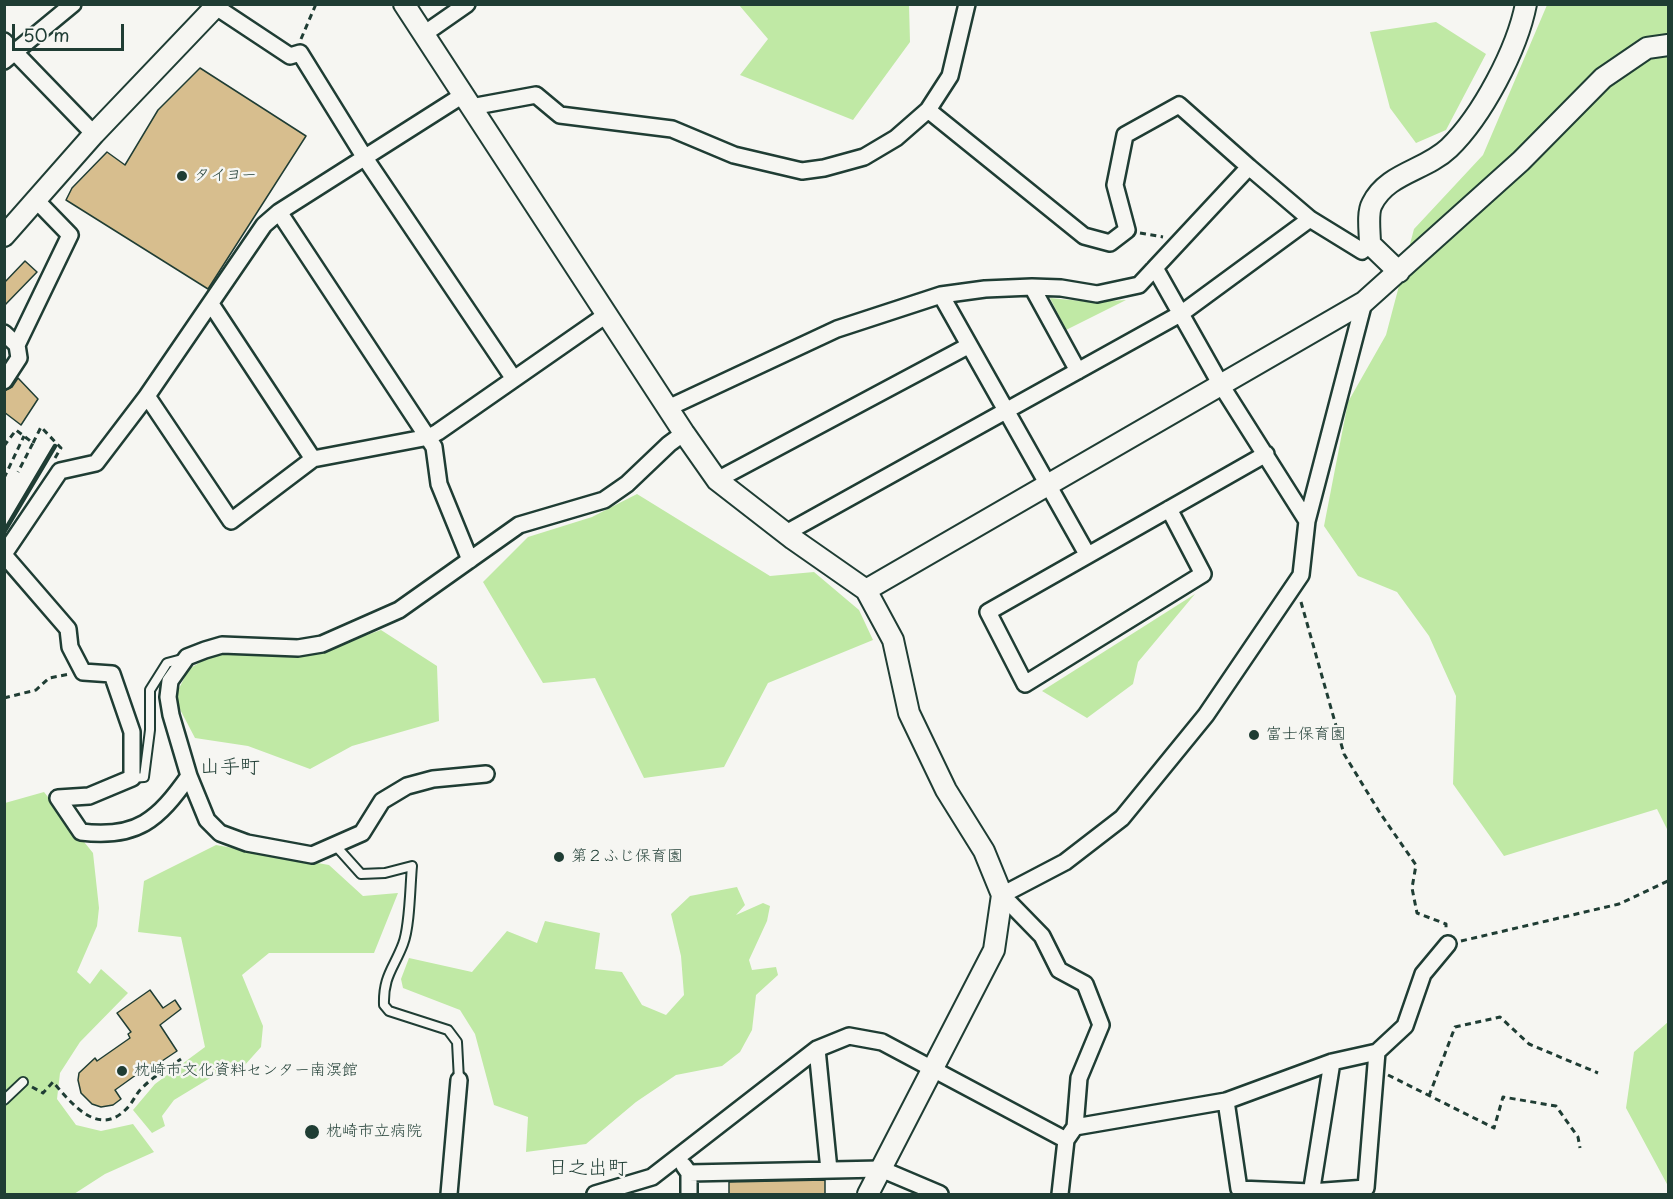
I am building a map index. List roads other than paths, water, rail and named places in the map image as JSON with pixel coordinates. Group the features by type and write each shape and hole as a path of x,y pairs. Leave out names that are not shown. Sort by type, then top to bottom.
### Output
{"street":[{"path":"73,4 8,51 94,134"},
{"path":"404,4 684,434 717,480 866,590 893,640 909,712 946,790 984,850 1002,895 1042,936 1059,970 1085,984 1101,1025 1079,1078 1075,1127 1066,1140 1060,1194"},
{"path":"424,34 467,4"},
{"path":"189,776 169,805 144,823 123,833 106,836 81,832 58,798 89,796 132,778 132,732 112,674 83,672 70,647 68,629 4,555 60,471 96,463 147,396 264,225 279,212 365,159 467,101 536,95 560,115 672,129 734,155 802,171 824,168 864,157 896,138 928,110 950,76 966,4"},
{"path":"928,110 1084,236 1110,243 1127,230 1115,185 1125,135 1179,105 1310,219 1362,251 1370,244 1371,205 1390,180 1423,167 1448,149 1470,124 1504,64 1523,20 1526,4"},
{"path":"4,236 94,134 217,6 290,56 300,54 365,159 514,379"},
{"path":"866,590 1364,302 1521,161 1603,78 1647,48 1668,45"},
{"path":"668,408 837,329 941,294 1032,287 1060,288 1097,294 1138,285 1249,167"},
{"path":"4,381 19,358 17,345 70,235 36,200"},
{"path":"279,212 429,437 434,447 441,490 470,560"},
{"path":"786,533 1182,312 1310,219"},
{"path":"1370,244 1399,272"},
{"path":"1155,268 1221,384 1307,521"},
{"path":"1032,287 1078,371"},
{"path":"941,294 968,346 1087,555"},
{"path":"1002,895 1065,862 1122,818 1206,715 1301,575 1307,521 1364,302"},
{"path":"211,304 313,459"},
{"path":"147,396 231,521 313,459 429,437 606,315"},
{"path":"4,333 17,345"},
{"path":"717,480 968,346"},
{"path":"486,774 433,779 407,786 382,801 362,833 312,855 247,843 220,833 207,820 189,776 168,697 170,681 187,657 222,645 298,648 322,644 399,610 519,525 604,500 627,484 669,444 684,434"},
{"path":"1169,509 1203,574 1025,684 988,612 1087,555 1266,454"},
{"path":"868,1194 994,950 1002,895"},
{"path":"1075,1127 1226,1101 1332,1062 1377,1052 1405,1026 1424,974 1448,944"},
{"path":"595,1194 652,1177 817,1049 849,1036 882,1042 935,1068 1066,1140"},
{"path":"817,1049 829,1170"},
{"path":"1226,1101 1239,1189 1311,1193 1366,1188 1377,1052"},
{"path":"1311,1193 1332,1062"},
{"path":"449,1194 459,1080"},
{"path":"678,1159 689,1173 689,1194"},
{"path":"689,1173 880,1170 940,1194"}],"lane":[{"path":"132,778 144,777 150,730 150,690 167,663 187,657"},
{"path":"335,845 361,874 385,873 412,866 404,943 387,973 384,1005 389,1011 448,1030 457,1042 459,1080"},
{"path":"4,1100 23,1082"}],"railway":[{"path":"4,532 55,446"}],"place":[{"name":"タイヨー","path":"182,176"},
{"name":"富士保育園","path":"1254,735"},
{"name":"第２ふじ保育園","path":"559,857"},
{"name":"枕崎市文化資料センター南溟館","path":"122,1071"},
{"name":"枕崎市立病院","path":"312,1132"}],"district":[{"name":"山手町","path":"230,767"},
{"name":"日之出町","path":"588,1168"}]}
